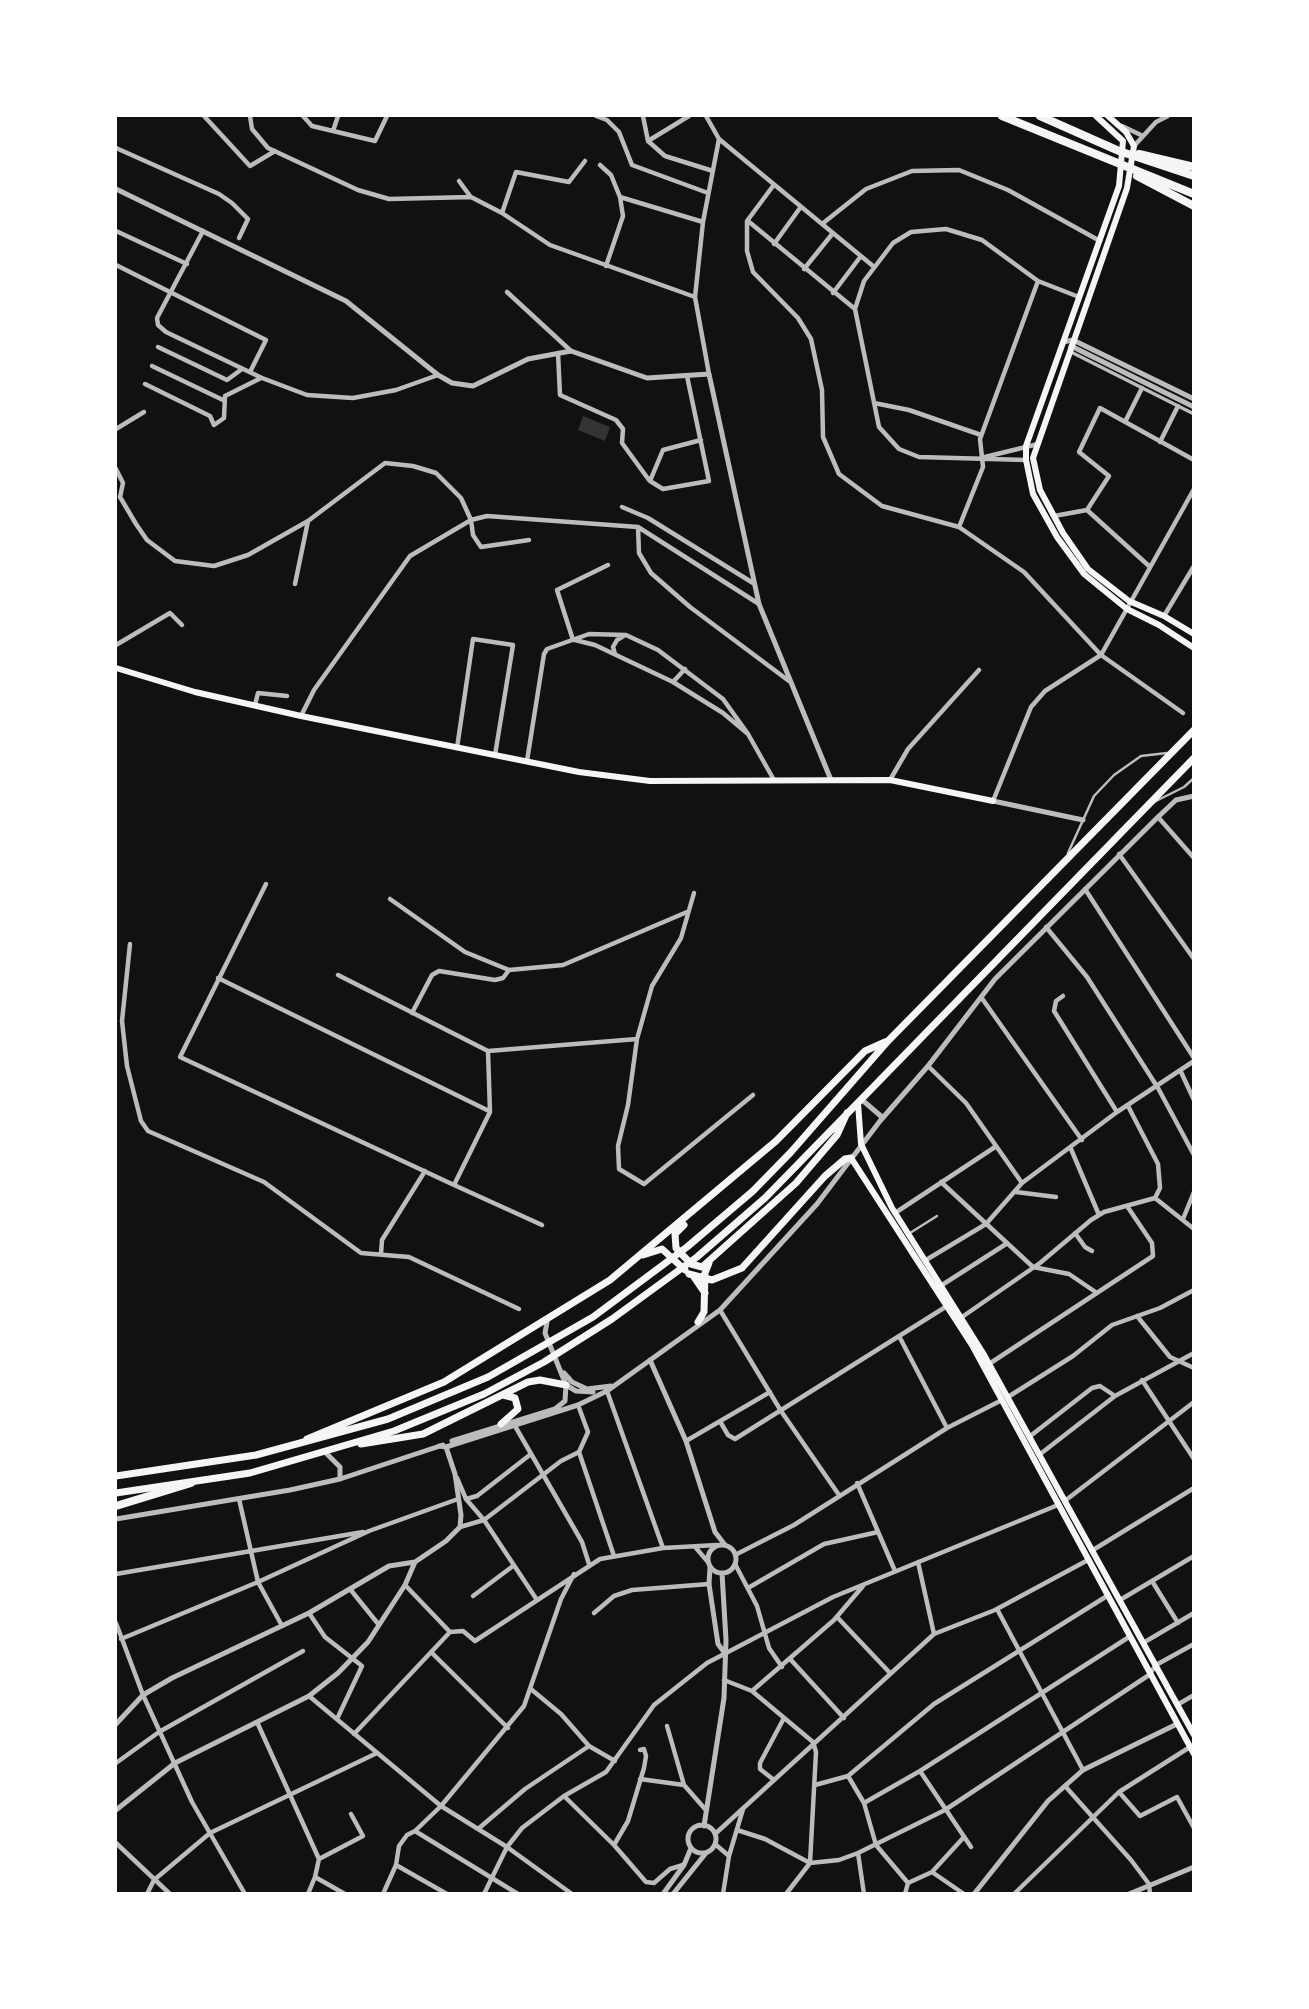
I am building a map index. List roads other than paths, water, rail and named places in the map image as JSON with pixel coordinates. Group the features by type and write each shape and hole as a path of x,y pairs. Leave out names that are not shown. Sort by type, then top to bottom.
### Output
{"highway":[{"path":"1002,116 1194,194"},
{"path":"1040,116 1107,145 1194,176"},
{"path":"1147,158 1194,167"},
{"path":"1142,175 1194,206"},
{"path":"116,1506 191,1483"}],"main road":[{"path":"1096,116 1123,141 1119,186 1026,446 1026,460 1033,494 1057,537 1084,575 1127,609 1159,625 1194,648"},
{"path":"1108,116 1121,126 1134,146 1127,188 1034,458 1040,490 1088,569 1129,601 1164,616 1194,634"},
{"path":"1159,625 1164,616"},
{"path":"116,668 300,716 526,763 650,781 890,780 993,801"},
{"path":"116,1476 223,1462 297,1445 388,1419 441,1399 514,1363 593,1317 738,1205 791,1152 888,1041 1194,730"},
{"path":"116,1493 250,1473 326,1453 425,1420 484,1394 544,1362 604,1325 696,1257 750,1212 813,1150 859,1097 1194,758"},
{"path":"297,1445 337,1424 444,1382 547,1322 635,1260 776,1142 865,1051 888,1041"},
{"path":"859,1097 857,1110 861,1144 895,1213 924,1262 942,1285 1005,1399 1066,1500 1193,1733 1184,1737"},
{"path":"700,1206 675,1234 676,1248 691,1264 699,1267 710,1262 814,1163 836,1135 849,1108"},
{"path":"689,1274 705,1279 722,1278 743,1268 820,1182 838,1164 851,1158 951,1303"},
{"path":"635,1260 657,1250 666,1251 698,1280 705,1293"},
{"path":"698,1322 705,1312 705,1279 710,1262"},
{"path":"960,1319 989,1364 1058,1505 1192,1750"},
{"path":"354,1444 379,1443 423,1434 528,1382 540,1380 566,1385"},
{"path":"501,1424 518,1409 515,1398 503,1395"},
{"path":"1058,1505 1066,1500"},
{"path":"1107,1596 1115,1591"},
{"path":"1112,1605 1120,1600"}],"street":[{"path":"204,116 250,166 275,151"},
{"path":"250,116 251,129 275,151 358,191 389,199 419,194 471,197 502,213 550,245 695,297"},
{"path":"303,116 312,126 375,141 387,116"},
{"path":"333,131 338,116"},
{"path":"596,116 607,120 619,132 632,165 708,193"},
{"path":"643,116 648,141 665,156 713,171"},
{"path":"648,141 689,116"},
{"path":"706,116 719,139 873,266"},
{"path":"1134,146 1155,119 1168,116"},
{"path":"1121,126 1143,136"},
{"path":"719,139 703,222 695,297 752,583 789,681 831,780"},
{"path":"116,148 219,194 232,203 248,219 239,238"},
{"path":"502,213 516,172 569,182 586,161"},
{"path":"600,165 611,175 620,197 623,216 606,266"},
{"path":"822,224 866,190 912,171 959,170 1008,190 1100,241"},
{"path":"459,181 471,197"},
{"path":"773,186 747,221 747,251 753,272 798,318 811,339 822,390 823,437 839,474 882,506 959,527 1024,572 1101,655 1183,713"},
{"path":"116,189 346,301 438,376 452,383 473,386 528,359 571,351"},
{"path":"620,197 703,222"},
{"path":"774,244 801,207"},
{"path":"747,221 855,309"},
{"path":"1026,460 919,457 899,449 879,427 855,309 864,281 893,243 911,232 946,229 982,240 1038,281 1079,297"},
{"path":"116,231 187,264"},
{"path":"203,231 157,318 158,325 262,378 307,395 354,398 396,390 438,376"},
{"path":"804,269 833,233"},
{"path":"833,293 861,256"},
{"path":"116,265 266,340 250,372"},
{"path":"959,527 983,467 981,435 1038,281"},
{"path":"507,292 571,351 646,378 709,374"},
{"path":"1063,342 1194,407"},
{"path":"1071,346 1142,388 1194,414"},
{"path":"1071,346 1194,399"},
{"path":"158,347 227,380 243,369"},
{"path":"558,354 560,395 616,420 623,429 622,443 650,481 663,489 709,481 687,376"},
{"path":"152,366 223,400"},
{"path":"223,400 234,390 262,378"},
{"path":"145,384 210,416 214,425 224,418 223,400"},
{"path":"1125,422 1142,388"},
{"path":"874,403 909,410 981,435"},
{"path":"1160,442 1178,406"},
{"path":"1054,516 1087,510 1109,476 1079,452 1100,408 1194,460"},
{"path":"116,429 144,412"},
{"path":"650,481 663,450 701,440"},
{"path":"981,458 1038,444"},
{"path":"116,469 123,482 120,497 136,524 147,540 175,561 214,566 248,555 308,521 385,463 413,466 436,473 461,498 471,520 473,535 481,547 529,540"},
{"path":"1083,821 993,801 1031,707 1045,691 1101,655 1194,489"},
{"path":"622,507 648,517 752,583"},
{"path":"1087,510 1149,566"},
{"path":"300,716 320,682 411,556 471,520 486,516 638,527 759,604"},
{"path":"295,583 308,521"},
{"path":"638,527 639,553 651,573 690,607 789,681"},
{"path":"573,640 556,590 608,565"},
{"path":"1164,616 1194,566"},
{"path":"116,645 170,613 182,625"},
{"path":"526,763 547,649 589,634 626,635 658,650 723,699 748,734 774,780"},
{"path":"615,654 613,647 617,640 626,635"},
{"path":"457,748 473,639 513,645 495,756"},
{"path":"573,640 596,645 673,681 723,713 748,734"},
{"path":"673,681 685,669"},
{"path":"890,780 908,749 979,670"},
{"path":"255,705 258,693 287,696"},
{"path":"566,1385 587,1393 612,1385 650,1360 698,1322 720,1310 787,1240 882,1117 928,1066 981,997 1046,926 1177,800 1194,796"},
{"path":"1158,817 1194,858"},
{"path":"1119,853 1194,959"},
{"path":"266,884 180,1057 542,1226"},
{"path":"924,1262 986,1224 1022,1183 1118,1112 1181,1072 1194,1060 1085,888"},
{"path":"694,893 681,938 652,986 637,1039 628,1105 618,1146 619,1169 643,1184 753,1095"},
{"path":"390,900 466,952 509,970 563,965 688,911"},
{"path":"1046,926 1087,977 1158,1088 1194,1155"},
{"path":"130,944 122,1021 127,1066 141,1121 148,1131 264,1182 361,1253 410,1257 519,1309"},
{"path":"412,1013 432,975 439,971 495,980 503,978 509,970"},
{"path":"338,975 488,1051 637,1039"},
{"path":"218,978 490,1112"},
{"path":"1063,996 1056,1001 1054,1011 1118,1112"},
{"path":"981,997 1082,1140"},
{"path":"454,1185 490,1112 488,1051"},
{"path":"928,1066 966,1102 1022,1183"},
{"path":"1181,1072 1194,1100"},
{"path":"859,1097 882,1117"},
{"path":"960,1319 1099,1215 1155,1198 1160,1188 1158,1164 1128,1106"},
{"path":"895,1213 995,1147"},
{"path":"1071,1149 1099,1215"},
{"path":"381,1254 382,1240 425,1171"},
{"path":"942,1182 1033,1267 1069,1274 1097,1293"},
{"path":"1016,1192 1056,1197"},
{"path":"1181,1217 1194,1192"},
{"path":"1155,1198 1194,1228"},
{"path":"989,1364 1155,1253 1127,1206"},
{"path":"1075,1233 1085,1247 1092,1251"},
{"path":"942,1285 1006,1244"},
{"path":"735,1555 794,1525 947,1428 1005,1399 1073,1356 1101,1332 1194,1290"},
{"path":"721,1423 735,1439 951,1303"},
{"path":"720,1310 781,1411 839,1495"},
{"path":"1137,1315 1153,1337 1177,1361 1194,1368"},
{"path":"443,1447 501,1424 561,1405 567,1395 566,1385 545,1333 547,1322"},
{"path":"899,1336 947,1428"},
{"path":"1039,1455 1115,1396 1194,1353"},
{"path":"650,1360 686,1441 716,1532 735,1555 735,1564 757,1606 763,1634 782,1667"},
{"path":"558,1362 567,1377 581,1388 597,1389 612,1385"},
{"path":"1142,1380 1194,1459"},
{"path":"116,1519 340,1479 578,1405 607,1391 612,1385"},
{"path":"1028,1437 1092,1388 1100,1387 1115,1396"},
{"path":"607,1391 663,1548"},
{"path":"686,1441 770,1392"},
{"path":"1066,1500 1167,1419 1194,1402"},
{"path":"116,1724 144,1695 281,1624 309,1613 389,1566 415,1562 446,1541 460,1527 484,1520 544,1474 579,1452 588,1432 578,1405"},
{"path":"515,1426 582,1542 589,1564"},
{"path":"443,1447 466,1499 484,1520 537,1600"},
{"path":"579,1452 614,1556"},
{"path":"326,1453 340,1467 340,1479"},
{"path":"466,1499 477,1496 531,1454"},
{"path":"455,1474 460,1527"},
{"path":"857,1483 895,1571"},
{"path":"1093,1550 1194,1488"},
{"path":"239,1499 248,1550 258,1582 281,1624"},
{"path":"121,1639 258,1582 369,1531 458,1499"},
{"path":"484,1894 507,1847 522,1828 564,1796 597,1779 615,1761 654,1705 724,1652 895,1571 1058,1505"},
{"path":"116,1574 369,1531"},
{"path":"748,1588 824,1544 878,1532"},
{"path":"717,1545 710,1550 709,1584 718,1644 724,1652"},
{"path":"354,1734 450,1632 463,1631 475,1641 589,1564 614,1556 663,1548 725,1545"},
{"path":"695,1547 709,1564 722,1573"},
{"path":"1120,1600 1194,1556"},
{"path":"673,1894 715,1844 715,1834 934,1634 997,1609 1088,1560"},
{"path":"116,1810 175,1763 309,1696 352,1659 379,1625 405,1585 415,1562"},
{"path":"918,1562 934,1634"},
{"path":"722,1573 735,1564"},
{"path":"473,1596 513,1566"},
{"path":"704,1826 724,1680 726,1640 722,1573"},
{"path":"383,1894 396,1865 399,1846 407,1835 415,1832 441,1806 508,1728 531,1690 561,1599 574,1574"},
{"path":"1152,1581 1178,1623"},
{"path":"594,1613 614,1596 632,1590 709,1584"},
{"path":"752,1691 791,1660 837,1617 866,1584"},
{"path":"405,1585 450,1632"},
{"path":"350,1589 379,1625"},
{"path":"815,1786 848,1776 934,1704 1020,1653 1107,1596"},
{"path":"997,1609 1083,1770"},
{"path":"309,1613 325,1637 362,1666 337,1719"},
{"path":"1143,1643 1194,1613"},
{"path":"837,1617 890,1673"},
{"path":"116,1623 159,1732 210,1833 245,1894"},
{"path":"864,1803 920,1771 1129,1637"},
{"path":"737,1830 765,1839 810,1863 839,1860 858,1853 945,1810 1062,1730 1149,1675 1156,1665 1194,1644"},
{"path":"116,1763 159,1732 303,1651"},
{"path":"431,1652 508,1728"},
{"path":"791,1660 844,1718"},
{"path":"724,1680 752,1691 813,1742 817,1752 810,1863 786,1894"},
{"path":"531,1690 561,1714 589,1746 615,1761"},
{"path":"1177,1705 1194,1695"},
{"path":"309,1696 441,1806 507,1847 564,1891 572,1894"},
{"path":"774,1780 760,1769 760,1763 784,1718"},
{"path":"257,1722 319,1859 316,1877 308,1894"},
{"path":"974,1894 1048,1801 1083,1770 1177,1724"},
{"path":"667,1726 684,1785 705,1809"},
{"path":"477,1829 525,1789 589,1746"},
{"path":"614,1845 628,1821 640,1779 646,1756 644,1749 640,1749"},
{"path":"1014,1894 1119,1792 1192,1750"},
{"path":"148,1894 154,1880 210,1833 377,1753"},
{"path":"920,1771 971,1847"},
{"path":"848,1776 864,1803 876,1845 908,1883"},
{"path":"640,1779 684,1785"},
{"path":"1065,1786 1149,1884 1150,1894"},
{"path":"1119,1792 1140,1816 1177,1797 1194,1828"},
{"path":"564,1796 614,1845 646,1882 654,1882 676,1865 684,1865"},
{"path":"723,1894 729,1856 743,1808"},
{"path":"319,1859 363,1836 351,1814"},
{"path":"663,1894 684,1865 691,1848 689,1834 695,1828 704,1826 715,1834"},
{"path":"415,1832 518,1894"},
{"path":"908,1883 932,1872 964,1837"},
{"path":"116,1843 170,1894"},
{"path":"715,1844 729,1856"},
{"path":"691,1848 698,1853 706,1853"},
{"path":"858,1853 864,1894"},
{"path":"396,1865 447,1894"},
{"path":"1129,1894 1194,1867"},
{"path":"932,1872 964,1894"},
{"path":"316,1877 345,1894"},
{"path":"905,1894 908,1883"}],"lane":[{"path":"1064,862 1094,796 1114,775 1141,756 1173,752"},
{"path":"1148,805 1184,787 1194,778"},
{"path":"909,1234 937,1216"}]}
